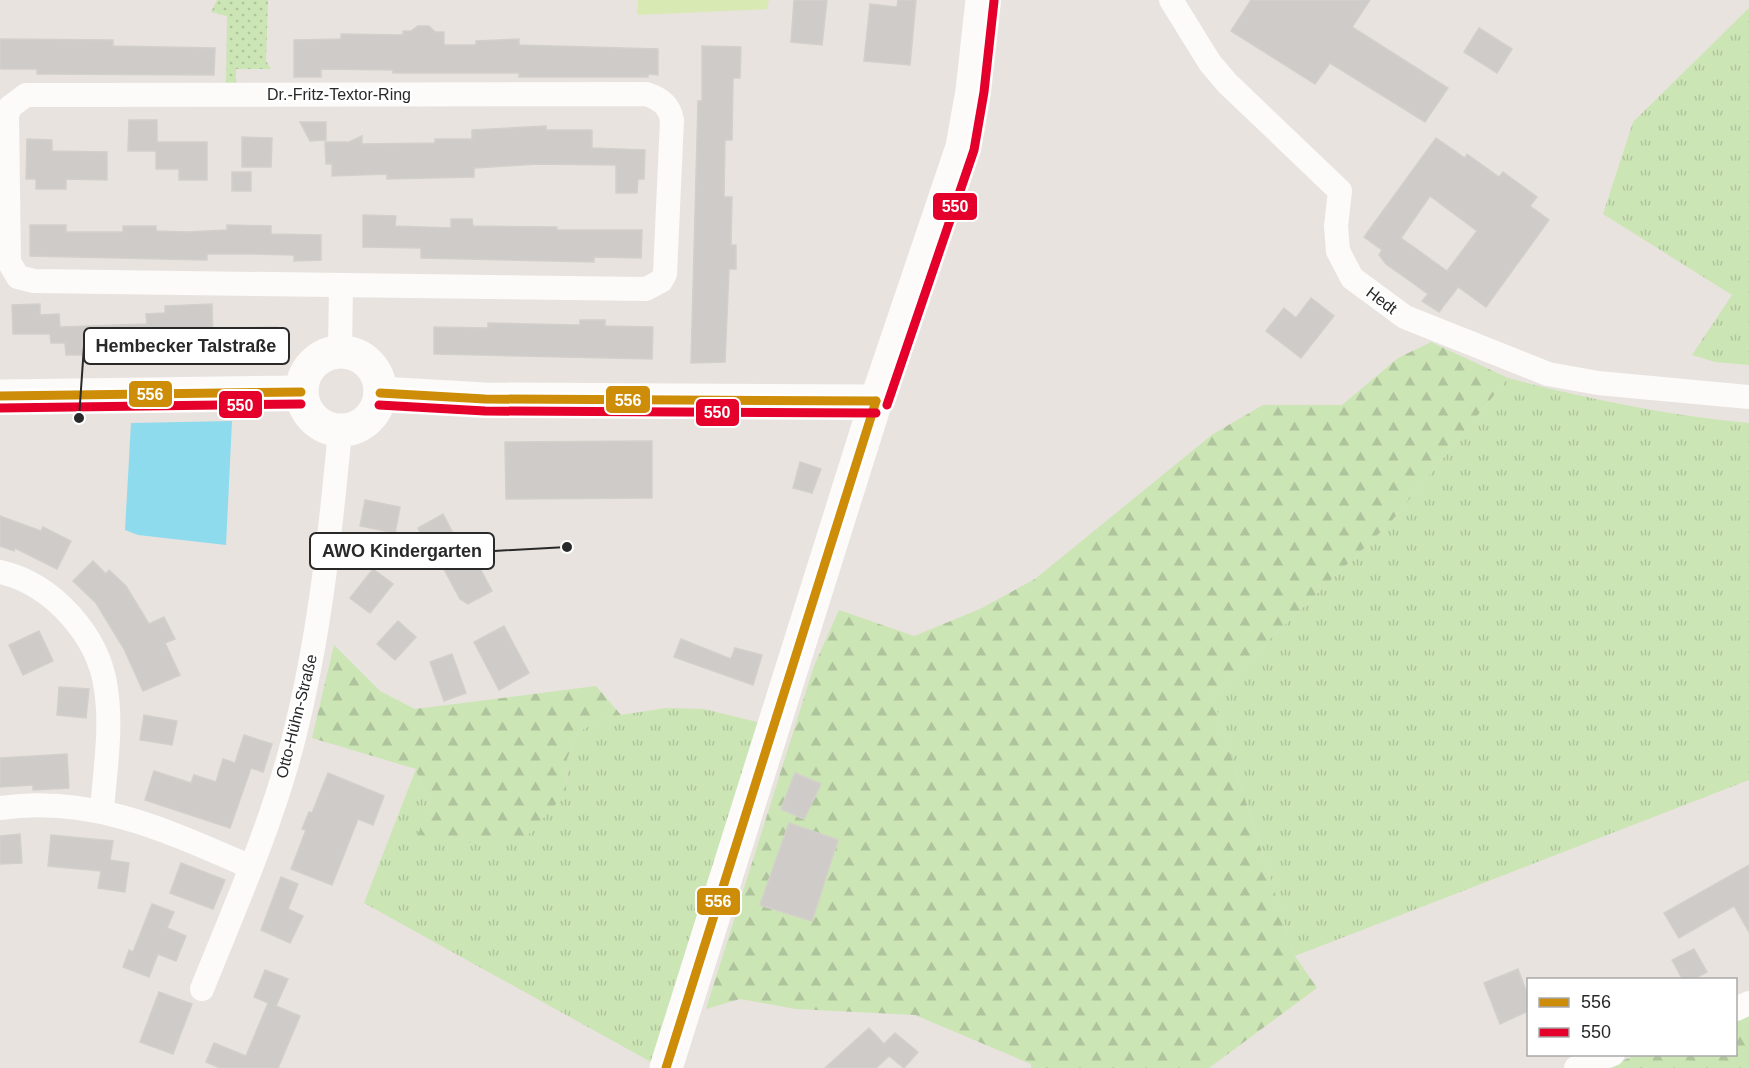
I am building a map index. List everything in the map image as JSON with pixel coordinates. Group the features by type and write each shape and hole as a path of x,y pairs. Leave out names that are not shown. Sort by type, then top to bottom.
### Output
{"main road":[{"path":"666,1068 876,401 962,147 972,91 982,0"},
{"path":"340,352 353,354 369,364 378,380 380,393 370,418 359,426 340,431 321,426 310,417 301,392 303,378 310,366 320,357 340,352"},
{"path":"0,396 301,392"},
{"path":"380,393 485,399 876,401"}],"street":[{"name":"Hedt","path":"1171,0 1210,63 1227,83 1340,190 1336,226 1338,251 1352,278 1405,317 1548,374 1598,383 1749,397"},
{"name":"Dr.-Fritz-Textor-Ring","path":"646,94 657,98 670,109 672,120 665,274 653,287 646,289 341,285 34,281 18,277 13,272 8,255 6,124 10,107 26,95 646,94"},
{"path":"340,352 341,285"},
{"name":"Otto-Hühn-Straße","path":"202,989 251,867 291,747 313,654 330,545 340,431"},
{"path":"0,572 41,590 66,610 95,652 106,688 108,730 102,810"},
{"path":"0,807 20,805 102,810 173,833 251,867"},
{"path":"1576,1068 1607,1056"}],"green space":[{"path":"217,0 268,0 266,61 271,69 236,69 236,84 226,84 227,16 211,12"},
{"path":"638,0 769,0 767,9 637,15"},
{"path":"1749,8 1749,365 1715,362 1692,355 1732,295 1603,214 1633,122"},
{"path":"1431,342 1508,378 1390,523 1212,695 1295,956 1317,988 1209,1068 1031,1068 1031,1064 915,1015 796,1009 740,999 706,1009 814,666 839,610 914,636 980,609 1035,579 1213,434 1263,405 1342,405 1398,358"},
{"path":"1508,378 1628,405 1688,416 1749,423 1749,780 1295,956 1212,695 1390,523"},
{"path":"334,645 380,691 415,709 596,686 621,715 606,717 578,732 567,759 566,793 527,836 472,843 418,835 429,801 416,769 312,738"},
{"path":"667,708 704,709 761,723 651,1062 364,903 416,769 429,801 419,835 566,793 567,759 578,732 606,717"},
{"path":"1749,1011 1749,1068 1603,1068 1634,1056 1737,1056 1737,1016"}],"water":[{"path":"232,421 226,545 138,535 125,530 131,423"}],"building":[{"path":"794,0 827,0 822,45 791,42"},
{"path":"898,0 916,0 910,65 864,61 870,4 897,7"},
{"path":"1251,0 1370,0 1352,27 1448,88 1425,122 1330,63 1315,84 1231,31"},
{"path":"418,26 429,26 435,32 444,32 444,45 476,45 476,41 519,39 519,45 658,49 658,75 648,74 648,77 519,77 519,73 393,73 393,70 321,69 321,77 294,77 294,40 341,39 341,34 403,35 403,31 411,31"},
{"path":"1479,28 1512,49 1497,73 1464,52"},
{"path":"0,39 113,40 113,46 215,48 214,75 37,74 37,69 0,69"},
{"path":"702,46 741,47 740,78 733,78 732,140 725,140 724,197 732,197 731,245 736,245 736,269 729,269 725,362 691,363 698,101 702,101"},
{"path":"129,120 157,120 157,142 207,142 207,180 179,180 179,169 156,169 156,151 128,151"},
{"path":"300,122 326,122 326,140 310,141"},
{"path":"546,126 546,130 592,130 592,148 645,150 644,179 638,179 637,193 616,193 616,165 538,164 474,168 474,177 387,179 387,174 332,176 332,164 326,164 325,142 349,142 362,136 362,144 435,143 435,139 472,139 472,130"},
{"path":"242,137 272,138 271,167 242,167"},
{"path":"1436,138 1465,158 1467,154 1499,177 1503,172 1537,197 1530,206 1549,220 1486,307 1458,287 1439,312 1422,301 1428,294 1386,264 1379,255 1382,250 1364,237","holes":["1430,196 1477,231 1447,271 1401,238"]},
{"path":"27,139 52,140 52,151 107,152 107,180 66,179 66,189 36,189 36,179 26,179"},
{"path":"232,172 251,172 251,191 232,191"},
{"path":"363,215 396,216 395,226 451,228 451,219 472,219 473,226 557,227 557,230 642,230 641,258 594,257 594,262 421,258 421,248 363,247"},
{"path":"30,225 66,225 66,232 123,232 123,226 156,226 156,231 187,232 227,230 227,225 271,226 271,234 321,235 321,260 294,261 294,255 252,254 207,254 207,260 30,256"},
{"path":"1311,298 1334,316 1301,358 1266,331 1284,308 1296,318"},
{"path":"40,304 40,315 59,314 60,327 147,324 146,314 165,313 165,306 212,304 213,341 147,344 147,355 66,355 65,343 51,343 50,334 13,334 12,305"},
{"path":"580,320 605,320 605,326 653,327 652,359 434,354 434,327 488,328 488,323 580,325"},
{"path":"277,327 278,356 236,357 235,328"},
{"path":"652,441 652,498 506,499 505,442"},
{"path":"800,462 821,469 812,493 793,488"},
{"path":"365,500 400,507 395,533 360,526"},
{"path":"443,514 468,562 475,559 492,591 468,604 460,599 433,549 430,551 418,528"},
{"path":"0,516 41,531 43,527 71,541 57,569 15,548 14,551 0,546"},
{"path":"93,561 106,574 109,570 126,586 149,624 164,617 175,639 165,643 180,675 143,691 124,649 96,603 73,581"},
{"path":"373,569 393,584 370,613 350,598"},
{"path":"398,621 416,637 395,660 377,644"},
{"path":"504,626 529,673 499,690 474,642"},
{"path":"39,631 53,661 23,675 9,645"},
{"path":"681,639 731,659 735,648 762,655 753,685 674,657"},
{"path":"452,654 466,693 444,701 430,662"},
{"path":"59,687 89,689 86,718 57,715"},
{"path":"144,715 177,721 172,745 140,740"},
{"path":"244,735 272,744 263,772 251,768 230,828 145,800 154,771 191,783 194,775 216,782 223,759 235,763"},
{"path":"67,754 69,788 33,790 33,785 0,787 0,758"},
{"path":"328,773 384,796 373,825 358,819 332,885 291,869 306,830 302,829 309,812 312,813"},
{"path":"795,773 821,784 804,819 781,809"},
{"path":"789,823 838,840 812,921 760,905"},
{"path":"20,834 22,863 0,864 0,836"},
{"path":"51,835 113,841 110,860 129,863 125,892 98,888 101,871 48,866"},
{"path":"181,863 225,880 213,909 170,893"},
{"path":"1749,865 1749,932 1734,906 1679,938 1664,913"},
{"path":"281,877 298,884 288,909 303,916 290,943 261,930"},
{"path":"152,904 174,912 167,928 186,936 176,961 158,954 149,977 123,967 129,950 133,952"},
{"path":"1694,949 1707,972 1696,978 1682,978 1672,960"},
{"path":"1518,969 1527,993 1527,1011 1500,1024 1484,983"},
{"path":"265,970 288,979 276,1006 300,1016 278,1068 220,1068 206,1062 214,1043 246,1056 268,1003 254,997"},
{"path":"159,992 192,1004 173,1054 140,1042"},
{"path":"869,1028 884,1044 895,1033 918,1052 904,1068 889,1056 876,1068 825,1068"}],"transit line":[{"name":"550","path":"887,405 974,150 984,92 994,1"},
{"name":"556","path":"0,396 301,392"},
{"name":"556","path":"380,393 485,399 876,401"},
{"name":"556","path":"666,1068 876,401"},
{"name":"550","path":"0,408 301,404"},
{"name":"550","path":"379,405 485,411 876,413"}],"place":[{"name":"Hembecker Talstraße","path":"79,418"},
{"name":"AWO Kindergarten","path":"567,547"}]}
